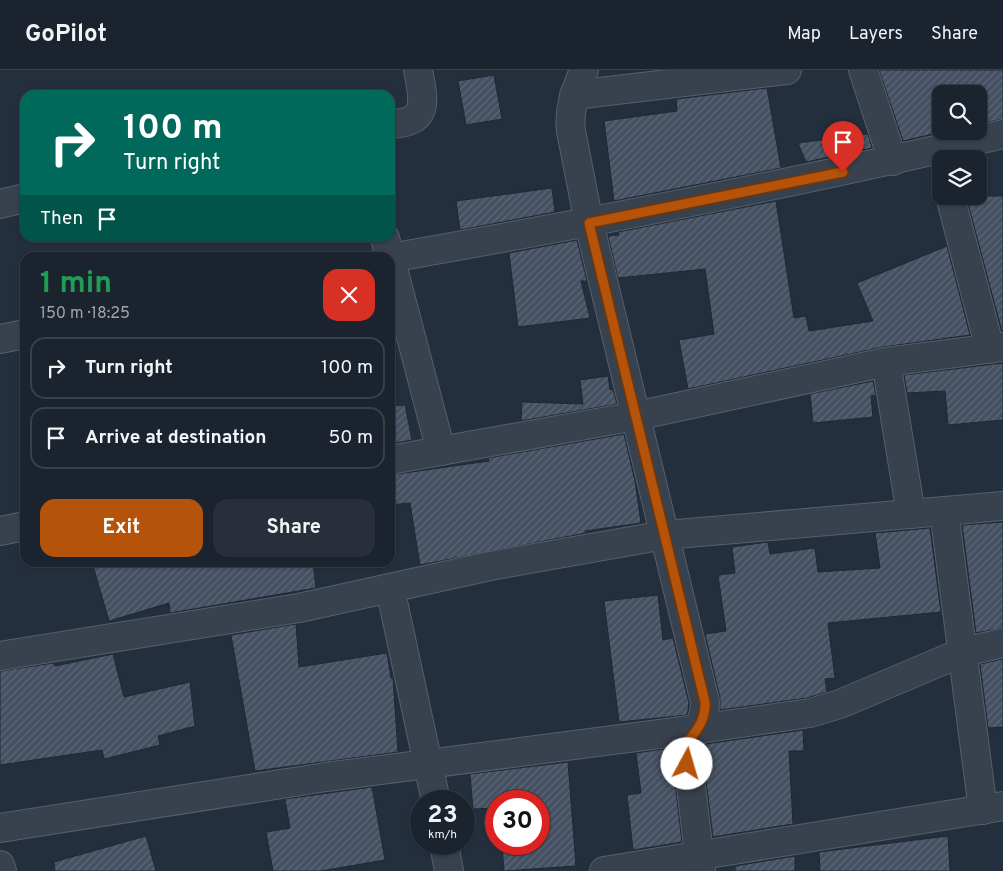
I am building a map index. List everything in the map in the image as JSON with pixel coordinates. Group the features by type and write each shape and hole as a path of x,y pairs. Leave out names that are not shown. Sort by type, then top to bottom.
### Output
{"street":[{"path":"395,124 408,123 417,117 422,105 418,70"},
{"path":"584,70 574,95 569,118 589,223 705,702 705,715 698,729 686,744 700,864"},
{"path":"574,95 788,70"},
{"path":"863,70 893,161"},
{"path":"958,150 1003,134"},
{"path":"389,251 589,223 893,161 932,158"},
{"path":"0,204 20,199"},
{"path":"395,459 636,416 886,362 997,348 953,205"},
{"path":"395,274 441,451"},
{"path":"0,339 20,335"},
{"path":"886,362 911,514"},
{"path":"0,656 299,608 490,566 665,535 1003,506"},
{"path":"604,871 700,864 993,808 963,652 944,511"},
{"path":"0,531 20,527"},
{"path":"390,588 434,790"},
{"path":"0,828 326,777 698,729 829,708 963,652 1003,642"},
{"path":"446,855 449,871"},
{"path":"0,865 2,871"}],"building":[{"path":"879,70 1003,70 1003,119 987,122 987,85 932,85 932,134 903,141"},
{"path":"494,75 502,119 466,125 458,81"},
{"path":"767,88 781,168 614,201 604,121 677,111 676,99"},
{"path":"868,134 872,148 806,162 798,143"},
{"path":"552,188 555,212 460,230 456,201"},
{"path":"987,196 1003,196 1002,332 968,205 987,205"},
{"path":"776,201 794,318 806,316 809,331 873,321 857,283 947,246 970,335 883,347 688,389 679,340 714,334 705,269 618,278 608,236 619,235 618,232"},
{"path":"577,240 587,281 581,281 590,318 518,327 509,253"},
{"path":"1003,363 1003,420 948,425 945,391 907,393 904,375"},
{"path":"608,376 610,390 613,389 617,404 521,421 522,402 583,404 580,380"},
{"path":"873,381 876,395 871,396 873,417 813,423 810,394"},
{"path":"405,405 412,440 395,443 395,406"},
{"path":"624,434 635,481 641,523 585,531 586,533 420,565 410,503 395,504 395,474 489,461 488,458"},
{"path":"1003,522 1003,628 976,633 962,525"},
{"path":"930,528 941,612 828,623 835,678 825,679 827,692 807,698 720,710 720,698 705,634 726,631 718,575 735,573 732,547 768,542 770,554 815,548 818,572 880,568 875,533"},
{"path":"93,567 314,567 316,588 170,613 169,603 109,621"},
{"path":"658,595 663,640 673,638 689,703 687,715 619,722 604,601"},
{"path":"296,624 299,667 387,653 391,678 393,678 398,752 255,771 231,635"},
{"path":"113,654 124,697 190,682 195,726 158,736 160,745 104,759 102,750 0,765 0,671 54,663 55,666"},
{"path":"1003,659 1003,727 988,728 980,664"},
{"path":"803,730 804,751 789,751 793,824 713,837 702,749 706,744"},
{"path":"671,748 682,842 633,850 627,795 641,793 636,753"},
{"path":"568,762 576,866 504,871 503,855 550,855 550,790 485,790 485,808 475,809 475,790 471,790 470,774"},
{"path":"372,787 385,860 321,871 273,871 266,832 290,828 285,799"},
{"path":"146,836 156,871 55,871 54,862"},
{"path":"948,836 950,871 820,871 819,852"},
{"path":"795,856 795,871 735,871 735,866"}],"route":[{"path":"687,764 686,744 698,729 705,715 705,702 589,223 843,172"}]}
